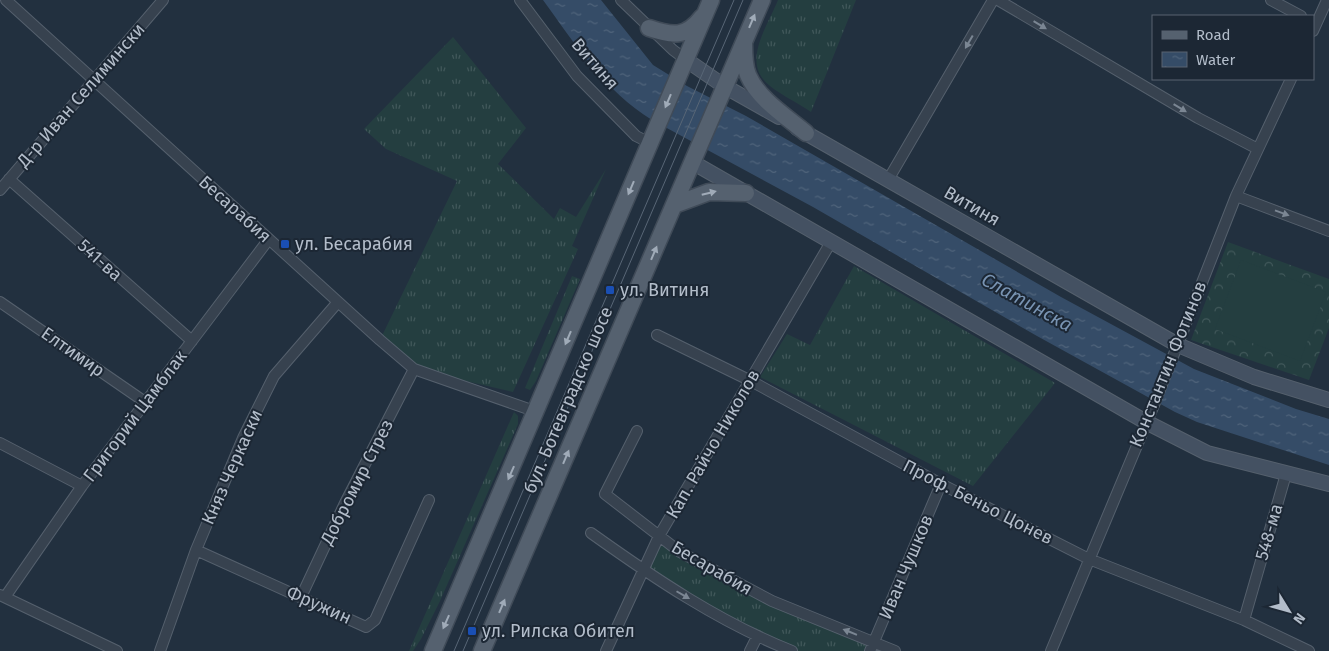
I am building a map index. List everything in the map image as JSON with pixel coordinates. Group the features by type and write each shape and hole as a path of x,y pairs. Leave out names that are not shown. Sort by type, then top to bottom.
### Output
{"main road":[{"name":"бул. Ботевградско шосе","path":"482,651 762,0"},
{"name":"бул. Ботевградско шосе","path":"433,651 537,412 709,4"},
{"path":"649,28 670,35 690,29 698,22 709,4"},
{"path":"744,42 745,63 750,79 765,97 806,133"},
{"path":"674,205 709,192 746,193"}],"street":[{"name":"Бесарабия","path":"6,0 93,81 414,369 537,412"},
{"name":"Д-р Иван Селимински","path":"0,190 163,0"},
{"name":"Витиня","path":"520,0 577,76 636,136 650,143"},
{"name":"Витиня","path":"621,0 649,28 686,59 724,86 1176,349 1254,377 1329,400"},
{"path":"888,180 993,0"},
{"path":"998,0 1198,118 1258,149"},
{"path":"1271,0 1299,15"},
{"path":"1314,26 1327,0"},
{"name":"Константин Фотинов","path":"1051,651 1154,405 1203,276 1236,196 1290,80"},
{"path":"692,162 1146,422 1207,453 1329,484"},
{"name":"541-ва","path":"9,179 192,341"},
{"path":"1236,196 1329,230"},
{"name":"Григорий Цамблак","path":"2,596 82,486 269,239"},
{"name":"Кап. Райчо Николов","path":"606,651 642,569 659,536 831,242"},
{"name":"Елтимир","path":"0,302 145,402"},
{"name":"Княз Черкаски","path":"160,651 196,550 243,438 274,376 338,302"},
{"name":"Проф. Беньо Цонев","path":"657,335 751,381 942,484 1089,559 1244,620 1309,651"},
{"name":"Добромир Стрез","path":"301,597 345,503 414,369"},
{"name":"Бесарабия","path":"637,431 604,494 680,552 772,601 872,646 895,651"},
{"path":"0,443 82,486"},
{"name":"548-ма","path":"1244,620 1286,474"},
{"name":"Иван Чушков","path":"872,646 942,484"},
{"name":"Фружин","path":"196,550 366,627 376,620 429,500"},
{"path":"591,533 642,569 757,637 792,651"},
{"path":"2,596 117,651"},
{"path":"750,651 757,637"}],"green space":[{"path":"778,0 856,0 811,112 773,88 763,79 758,70 756,61 757,50"},
{"path":"453,37 526,128 498,164 554,219 560,208 576,217 606,169 572,246 578,249 513,392 414,369 380,340 457,181 386,149 364,129"},
{"path":"1228,242 1329,279 1329,328 1309,380 1191,340"},
{"path":"1241,260 1326,292 1300,361 1215,329"},
{"path":"854,266 1055,383 973,486 760,377 787,334 810,345"},
{"path":"572,276 580,279 536,381 530,390 525,388"},
{"path":"514,412 518,416 518,424 440,601 421,639 413,651 409,651"},
{"path":"659,536 772,601 895,651 792,651 642,569"}],"water":[{"name":"Слатинска","path":"543,0 601,0 653,65 687,86 746,116 1061,297 1194,369 1296,409 1329,419 1329,465 1197,422 1175,412 1037,336 813,207 652,120 635,108 605,81 579,50"}],"tram line":[{"path":"454,651 734,0"},
{"path":"463,651 743,0"}],"place":[{"name":"ул. Бесарабия","path":"285,244"},
{"name":"ул. Витиня","path":"610,290"},
{"name":"ул. Рилска Обител","path":"472,631"}]}
